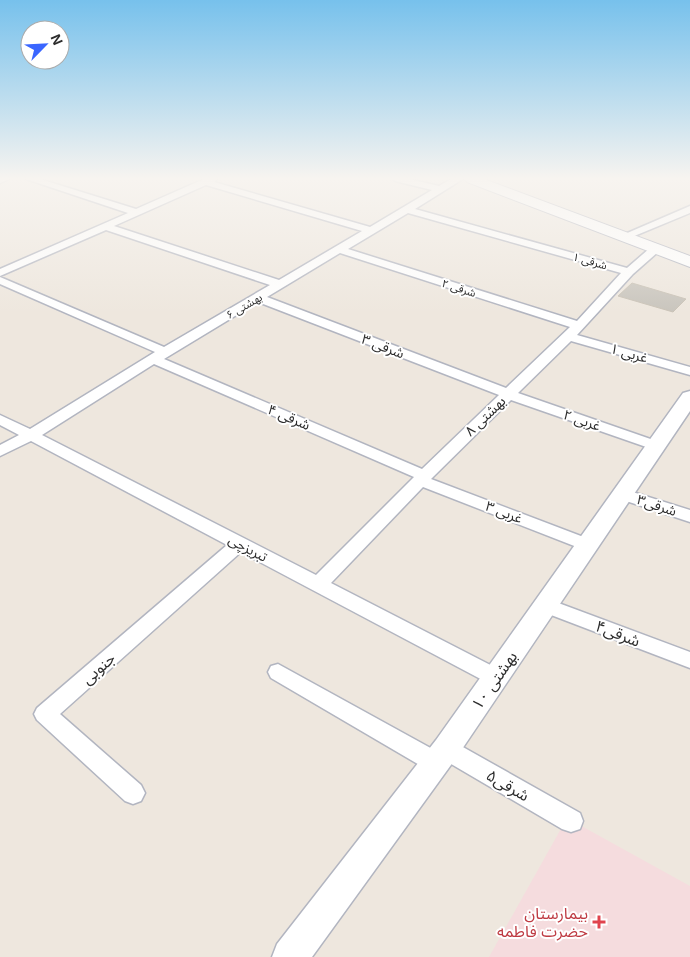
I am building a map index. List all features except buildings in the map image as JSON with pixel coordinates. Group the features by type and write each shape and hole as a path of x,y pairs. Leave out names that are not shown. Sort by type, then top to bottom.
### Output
{"main road":[{"path":"588,224 690,262"}],"street":[{"path":"3,270 109,224"},
{"path":"348,224 369,230"},
{"name":"بهشتی ۶","path":"0,451 31,435 159,355 258,298 380,224"},
{"name":"شرقی ۱","path":"458,224 630,272"},
{"path":"623,237 655,224"},
{"path":"104,226 280,284"},
{"name":"شرقی ۲","path":"338,249 573,331"},
{"name":"بهشتی ۸","path":"318,585 422,478 654,250"},
{"name":"شرقی ۴","path":"0,280 422,478"},
{"name":"شرقی ۳","path":"258,298 508,394"},
{"name":"غربی ۱","path":"573,331 690,371"},
{"name":"غربی ۲","path":"508,394 657,446"},
{"name":"بهشتی ۱۰","path":"290,957 441,756 687,405"},
{"name":"تبریزچی","path":"0,419 497,678"},
{"name":"غربی ۳","path":"422,478 588,545"},
{"name":"شرقی۳","path":"623,494 690,516"},
{"name":"جنوبی","path":"133,792 45,714 239,544"},
{"name":"شرقی۴","path":"545,605 690,660"},
{"name":"شرقی۵","path":"278,672 571,820"}],"shaded area":[{"name":"بیمارستان حضرت فاطمه","path":"567,818 690,886 690,957 489,957"}],"place":[{"name":"بیمارستان حضرت فاطمه","path":"599,922"}]}
